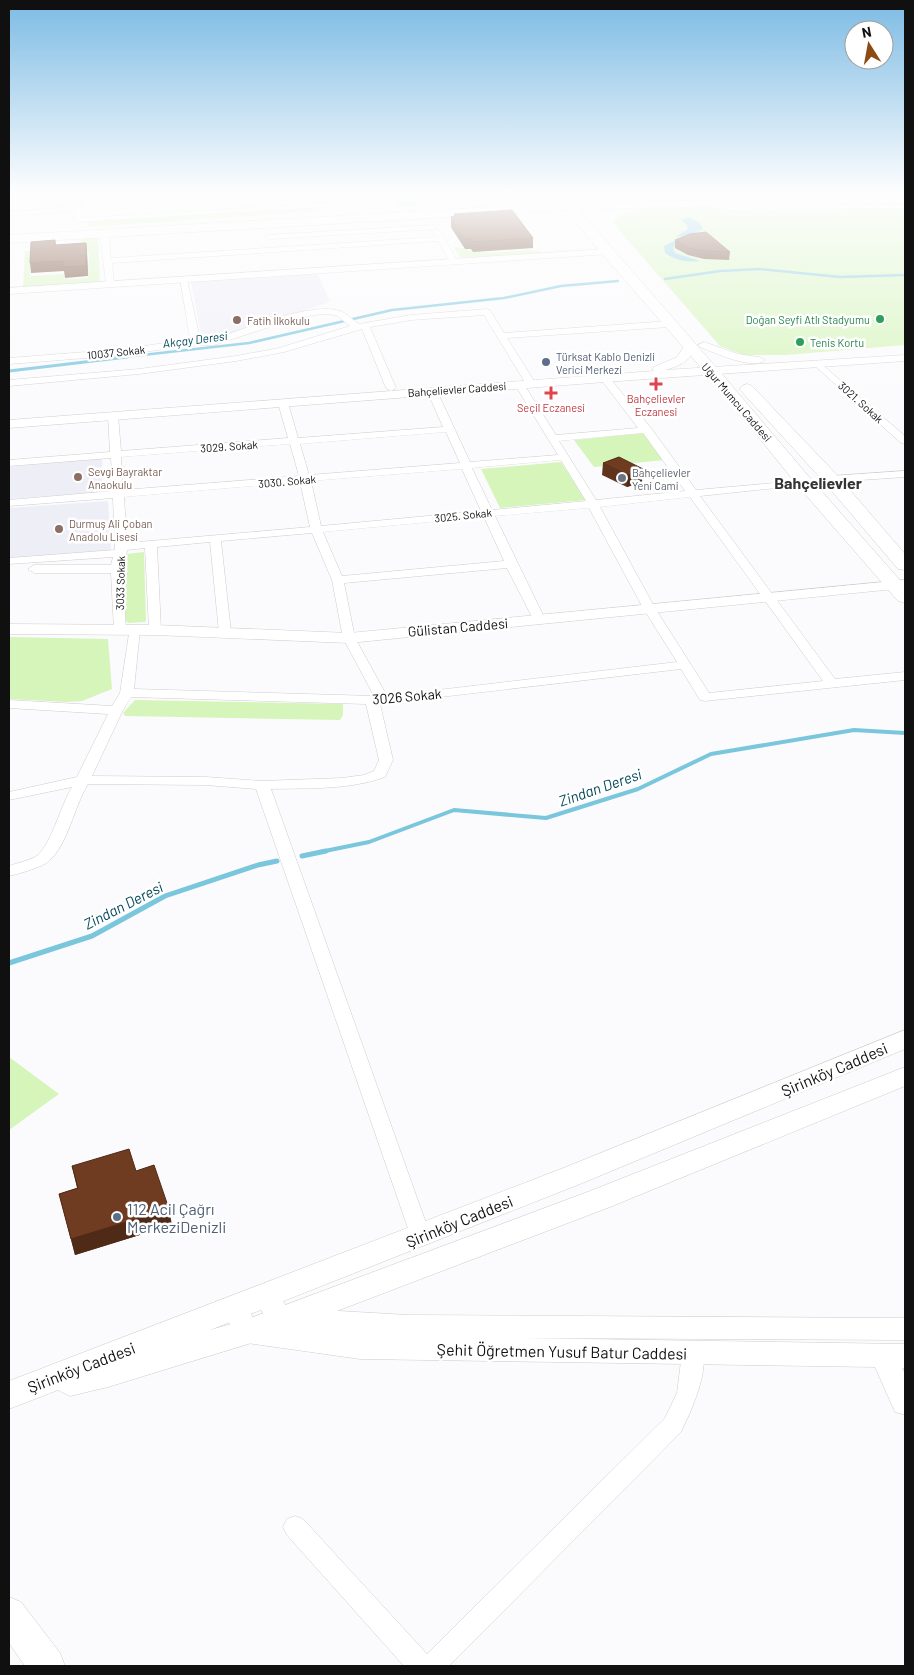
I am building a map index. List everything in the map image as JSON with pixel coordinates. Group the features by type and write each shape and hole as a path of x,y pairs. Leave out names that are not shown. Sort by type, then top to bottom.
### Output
{"main road":[{"name":"Uğur Mumcu Caddesi","path":"622,269 669,324 697,346"},
{"name":"Uğur Mumcu Caddesi","path":"637,269 697,346 736,388 831,479 905,565"},
{"name":"Uğur Mumcu Caddesi","path":"736,388 804,482 902,588"},
{"name":"Şirinköy Caddesi","path":"9,1396 108,1374 247,1332 272,1307 422,1237 905,1039"},
{"name":"Şirinköy Caddesi","path":"9,1396 234,1307 272,1307 600,1199 905,1076"},
{"path":"9,1614 47,1666"}],"street":[{"path":"108,269 110,284"},
{"path":"9,291 346,269"},
{"path":"183,280 195,340 198,342"},
{"name":"10037 Sokak","path":"9,361 125,352 198,342 214,342 299,315 322,311 338,312 361,327"},
{"path":"9,383 108,375 203,364 270,352 361,327 403,318 487,312 526,382 553,438 593,504 649,608 705,697 905,676"},
{"path":"501,336 669,324"},
{"path":"361,327 391,388"},
{"path":"658,369 681,360 697,346 767,364"},
{"name":"Bahçelievler Caddesi","path":"9,417 391,388 675,374 767,364 904,357"},
{"name":"Bahçelievler Caddesi","path":"767,364 818,364 904,357"},
{"path":"675,374 736,388 749,375 767,364"},
{"name":"3021. Sokak","path":"818,364 905,441"},
{"name":"Bahçelievler Caddesi","path":"9,424 432,391 658,369 717,368"},
{"path":"605,378 646,430 767,598 832,684"},
{"path":"432,391 511,564 539,619"},
{"path":"9,796 82,780 206,781 262,785 342,782 366,779 380,774 386,760 377,700 349,638 338,580 316,530 305,479 283,402"},
{"name":"3033 Sokak","path":"113,416 119,495 120,550 118,569 127,630 127,693"},
{"name":"3029. Sokak","path":"9,463 450,429"},
{"path":"553,438 646,430"},
{"name":"3030. Sokak","path":"9,503 565,457"},
{"path":"831,479 905,474"},
{"name":"3025. Sokak","path":"9,561 120,550 150,544 593,504 804,482"},
{"path":"215,539 225,632"},
{"path":"150,544 155,630"},
{"path":"338,580 511,564"},
{"path":"9,569 118,569"},
{"name":"Gülistan Caddesi","path":"9,628 225,632 349,638 649,608 902,588"},
{"name":"3026 Sokak","path":"127,693 377,700 686,665"},
{"path":"9,870 43,859 53,846 72,798 116,710 127,693"},
{"path":"9,704 116,710"},
{"path":"262,785 422,1237"},
{"path":"234,1307 247,1332"},
{"name":"Şehit Öğretmen Yusuf Batur Caddesi","path":"272,1307 408,1326 905,1329"},
{"name":"Şehit Öğretmen Yusuf Batur Caddesi","path":"247,1332 360,1347 894,1356"},
{"path":"432,1666 673,1425 688,1394 693,1353"},
{"path":"894,1356 905,1403"},
{"path":"295,1527 421,1666"}],"shaded area":[{"name":"Fatih İlkokulu","path":"317,273 330,302 219,338 202,338 191,282"},
{"path":"102,458 102,492 9,499 9,467"},
{"name":"Durmuş Ali Çoban Anadolu Lisesi","path":"108,501 111,550 9,558 9,508"}],"green space":[{"path":"24,269 30,269 30,276 64,274 64,279 88,278 88,269 99,269 100,282 23,287"},
{"path":"653,269 905,269 905,345 786,355 744,355 720,346"},
{"path":"644,433 665,460 594,467 574,440"},
{"path":"561,462 586,500 500,508 481,469"},
{"path":"144,552 146,620 145,622 128,623 125,620 126,554"},
{"path":"9,637 108,639 112,689 82,701 9,699"},
{"path":"135,700 343,704 343,715 340,720 125,716 123,713"},
{"path":"9,1057 59,1094 9,1130"}],"building":[{"path":"619,457 643,469 628,475 603,463"},
{"name":"112 Acil Çağrı MerkeziDenizli","path":"129,1149 136,1171 154,1165 169,1209 71,1239 59,1194 78,1188 72,1166"}],"waterway":[{"name":"Akçay Deresi","path":"665,279 720,271 757,269"},
{"name":"Akçay Deresi","path":"762,269 840,277 905,275"},
{"name":"Akçay Deresi","path":"116,358 249,343 392,310 504,298 561,286 618,281"},
{"name":"Akçay Deresi","path":"9,371 127,357"},
{"name":"Zindan Deresi","path":"320,852 369,842 454,810 546,818 638,789 711,754 854,730 905,733"},
{"name":"Zindan Deresi","path":"302,856 326,851"},
{"name":"Zindan Deresi","path":"9,963 92,936 165,896 258,865 277,861"}],"place":[{"name":"Doğan Seyfi Atlı Stadyumu","path":"880,319"},
{"name":"Fatih İlkokulu","path":"237,320"},
{"name":"Tenis Kortu","path":"800,342"},
{"name":"Türksat Kablo Denizli Verici Merkezi","path":"546,362"},
{"name":"Bahçelievler Eczanesi","path":"656,384"},
{"name":"Seçil Eczanesi","path":"551,393"},
{"name":"Sevgi Bayraktar Anaokulu","path":"78,477"},
{"name":"Bahçelievler Yeni Cami","path":"622,478"},
{"name":"Durmuş Ali Çoban Anadolu Lisesi","path":"59,529"},
{"name":"112 Acil Çağrı MerkeziDenizli","path":"117,1217"}],"district":[{"name":"Bahçelievler","path":"818,482"}]}
